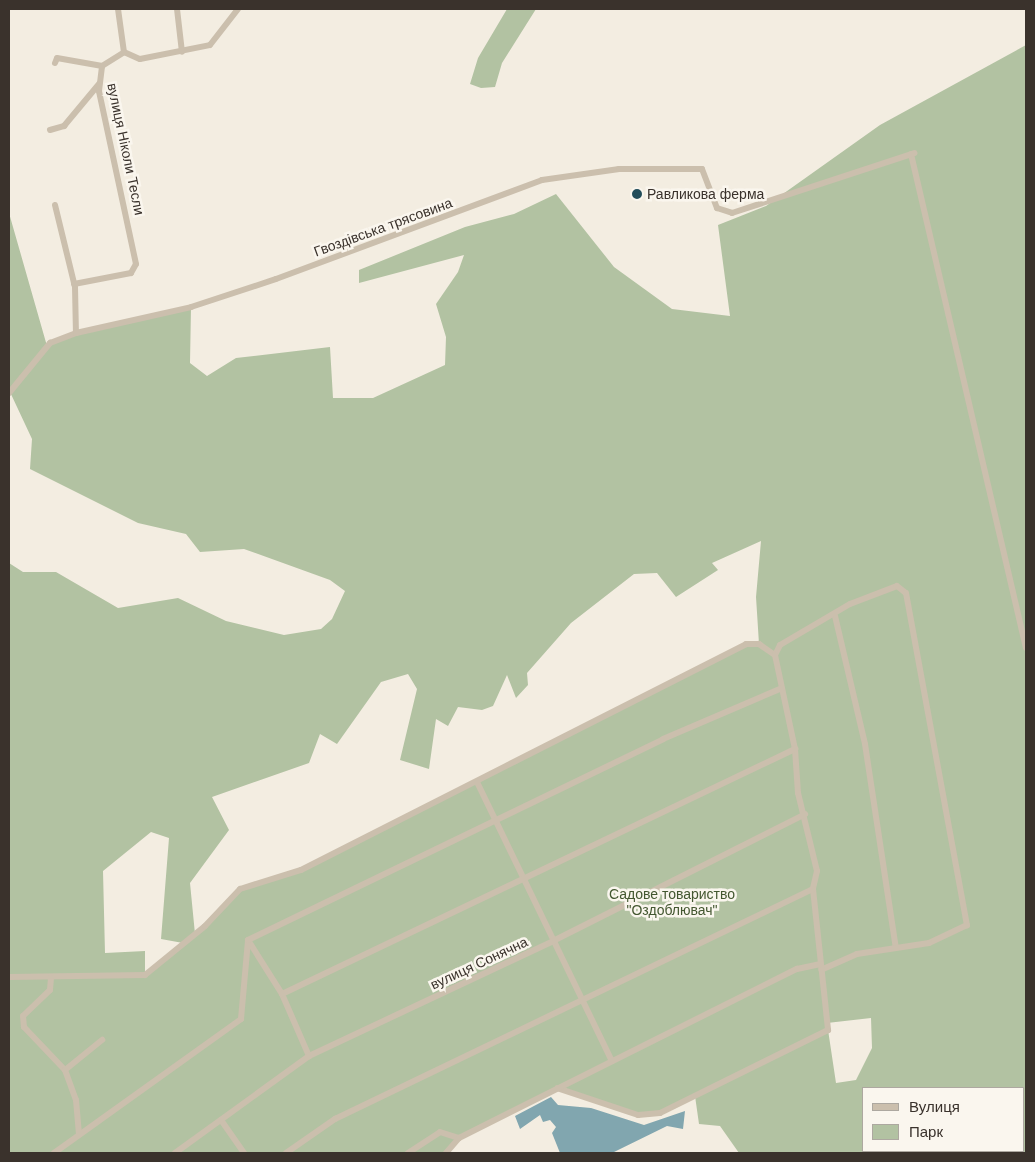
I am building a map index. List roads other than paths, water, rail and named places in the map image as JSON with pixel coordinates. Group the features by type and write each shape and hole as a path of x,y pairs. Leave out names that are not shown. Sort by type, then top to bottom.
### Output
{"street":[{"path":"118,9 124,52 140,59 210,45 238,9"},
{"path":"177,9 182,52"},
{"name":"вулиця Ніколи Тесли","path":"74,284 126,275 136,264 99,84 102,66 124,52"},
{"path":"56,60 102,66"},
{"path":"50,130 64,126 99,84"},
{"name":"Гвоздівська трясовина","path":"9,393 50,343 76,334 191,307 276,279 542,180 619,169 702,169 716,208 732,213 913,154 1026,648"},
{"path":"55,205 74,284 76,334"},
{"path":"446,1153 459,1138 557,1088 797,969 820,967 857,954 929,943 967,925 906,593 897,586 850,604 835,616 802,630 780,645 775,655 795,749 798,793 805,814 818,871 813,890 820,967 828,1030 660,1113 638,1114 557,1088"},
{"path":"835,616 866,744 896,948"},
{"path":"9,977 51,978 145,975 205,926 240,889 301,870 746,644 759,644 775,655"},
{"path":"248,940 663,739 782,688"},
{"path":"282,994 795,749"},
{"path":"477,782 497,818 612,1061"},
{"name":"вулиця Сонячна","path":"175,1153 309,1056 555,940 805,814"},
{"path":"286,1153 336,1118 813,890"},
{"path":"248,940 282,994 309,1056"},
{"path":"54,1153 242,1019 248,940"},
{"path":"51,978 50,990 23,1016 24,1027 65,1070 76,1100 79,1134"},
{"path":"65,1070 102,1040"},
{"path":"221,1120 244,1153"},
{"path":"408,1153 440,1132 459,1138"}],"water":[{"path":"551,1097 558,1105 591,1108 644,1125 685,1111 683,1129 667,1126 612,1153 560,1153 552,1133 556,1127 550,1120 543,1122 540,1115 520,1129 515,1116"}],"place":[{"name":"Равликова ферма","path":"637,194"}],"park label":[{"name":"Садове товариство \"Оздоблювач\"","path":"672,902"}]}
